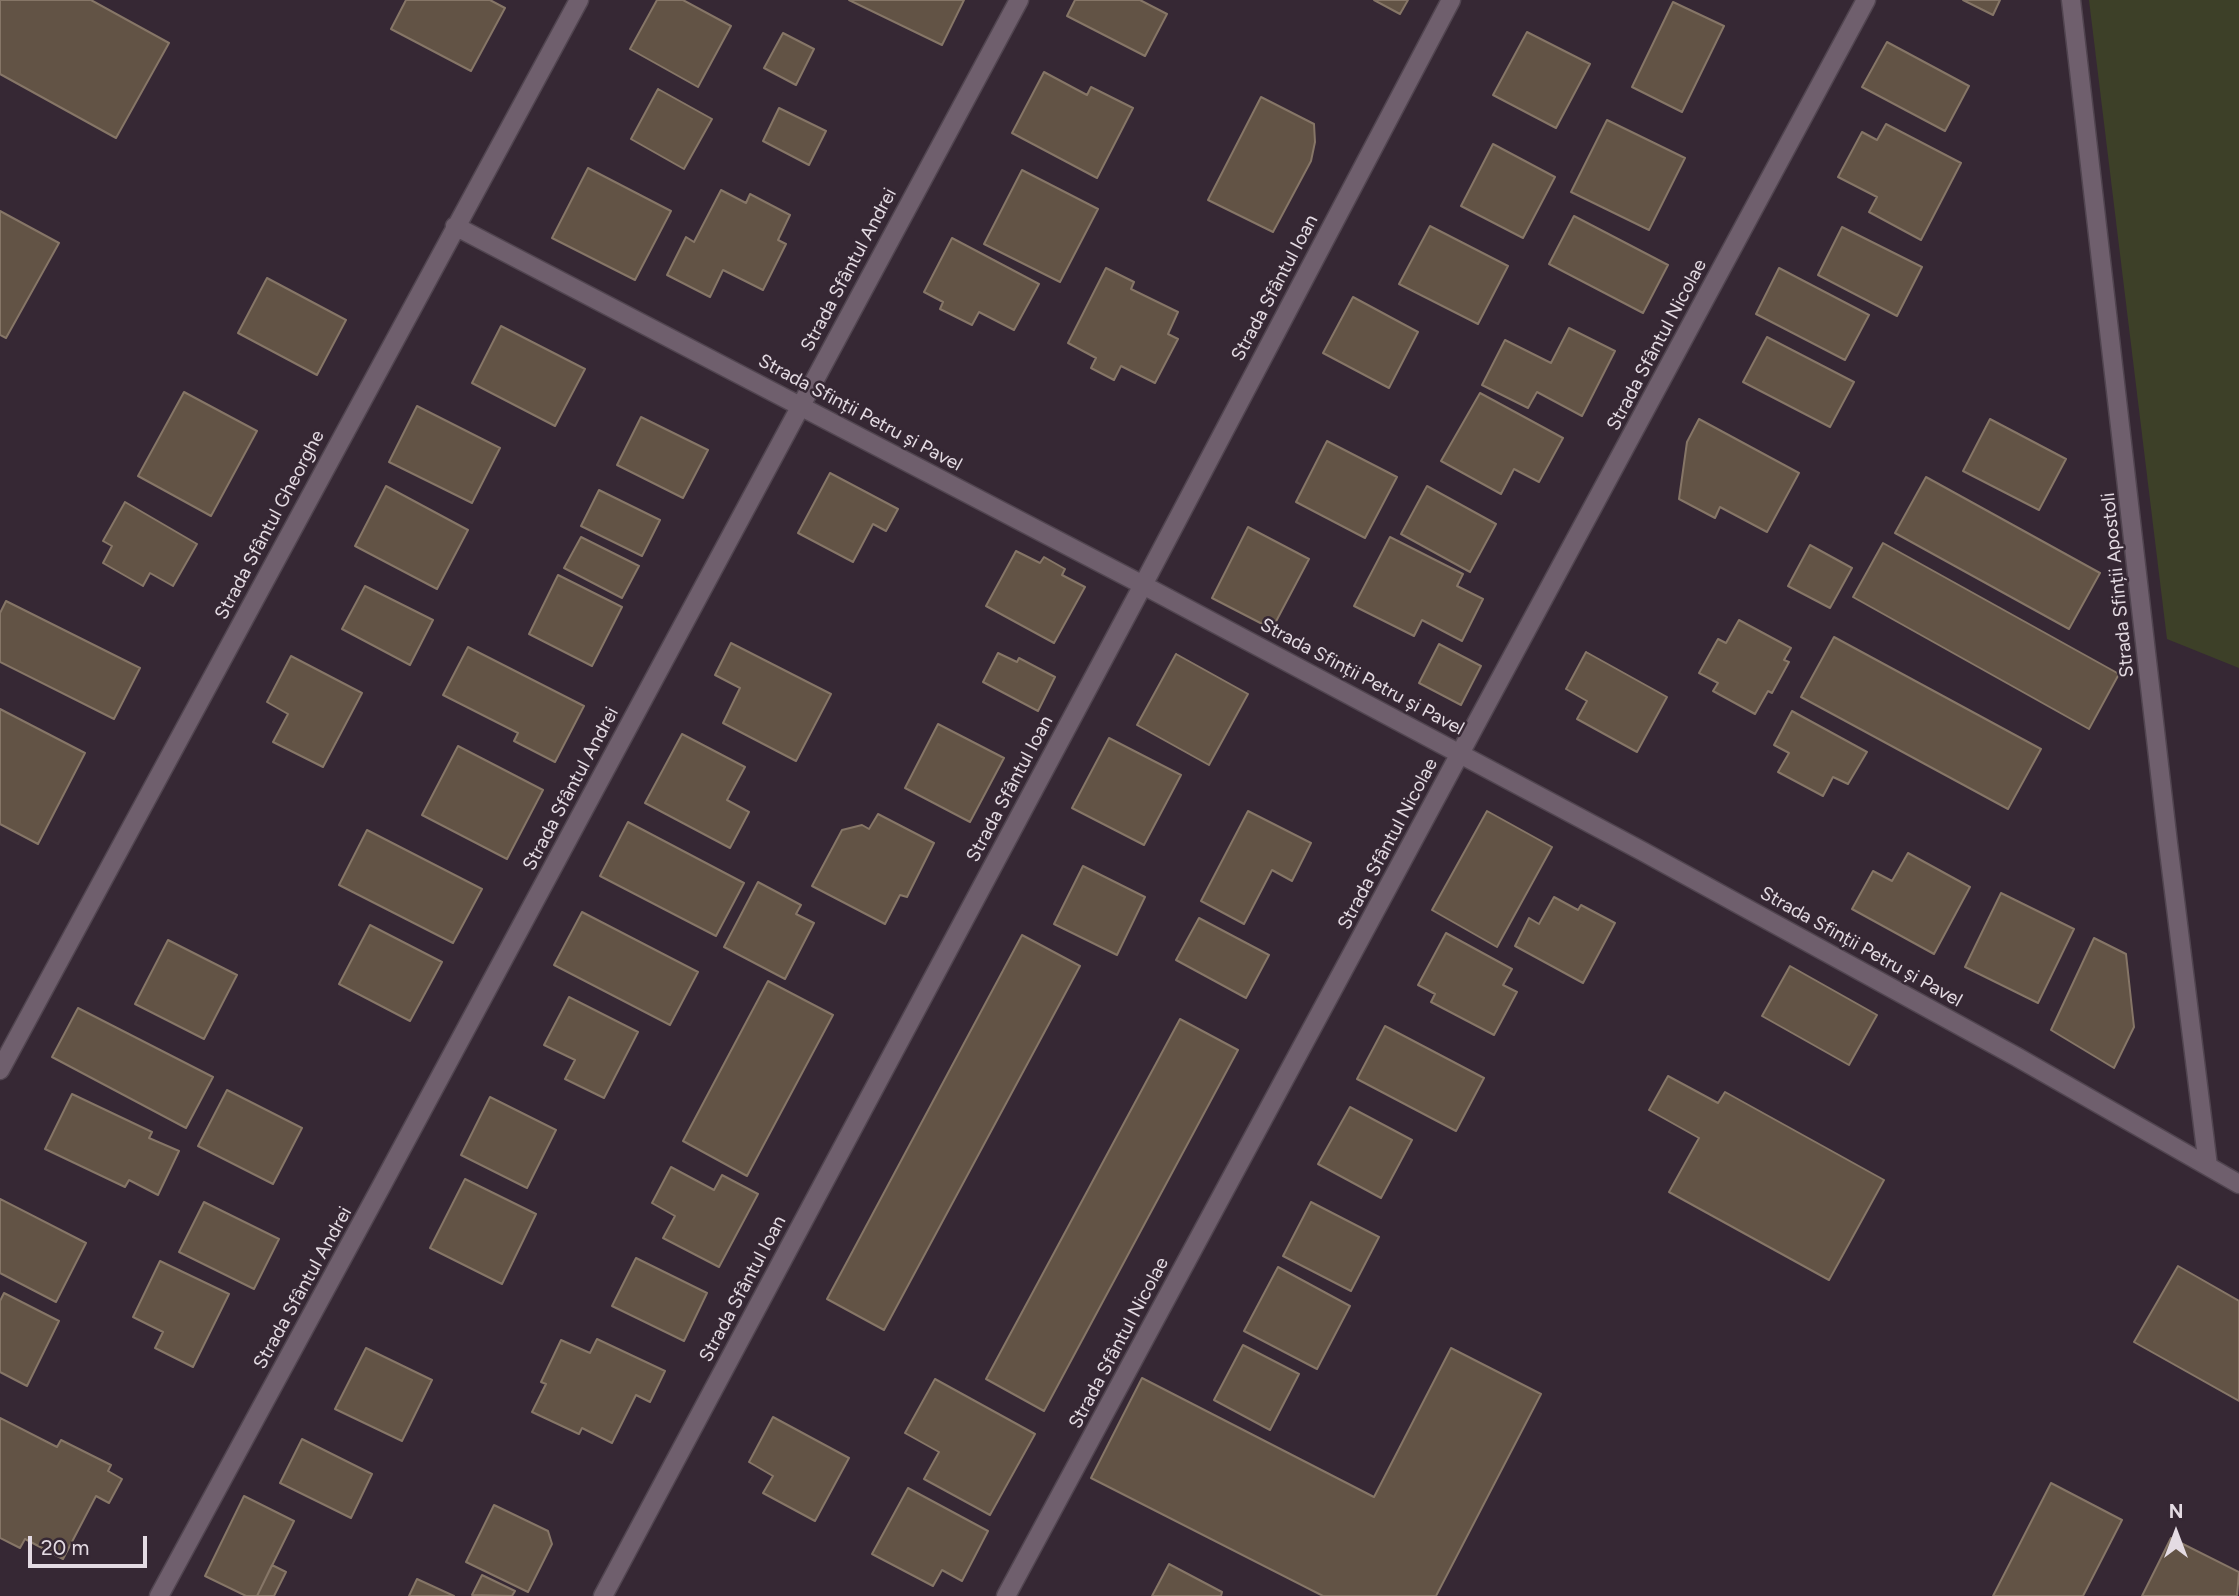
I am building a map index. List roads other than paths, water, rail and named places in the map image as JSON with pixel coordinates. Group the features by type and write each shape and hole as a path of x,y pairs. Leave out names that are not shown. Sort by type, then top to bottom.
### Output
{"street":[{"name":"Strada Sfântul Gheorghe","path":"0,1070 579,0"},
{"name":"Strada Sfântul Andrei","path":"159,1596 1018,0"},
{"name":"Strada Sfântul Ioan","path":"603,1596 1143,585 1451,0"},
{"name":"Strada Sfântul Nicolae","path":"1006,1596 1866,0"},
{"name":"Strada Sfinții Apostoli","path":"2071,0 2208,1166"},
{"name":"Strada Sfinții Petru și Pavel","path":"455,226 1461,754 2017,1057 2239,1184"}]}
